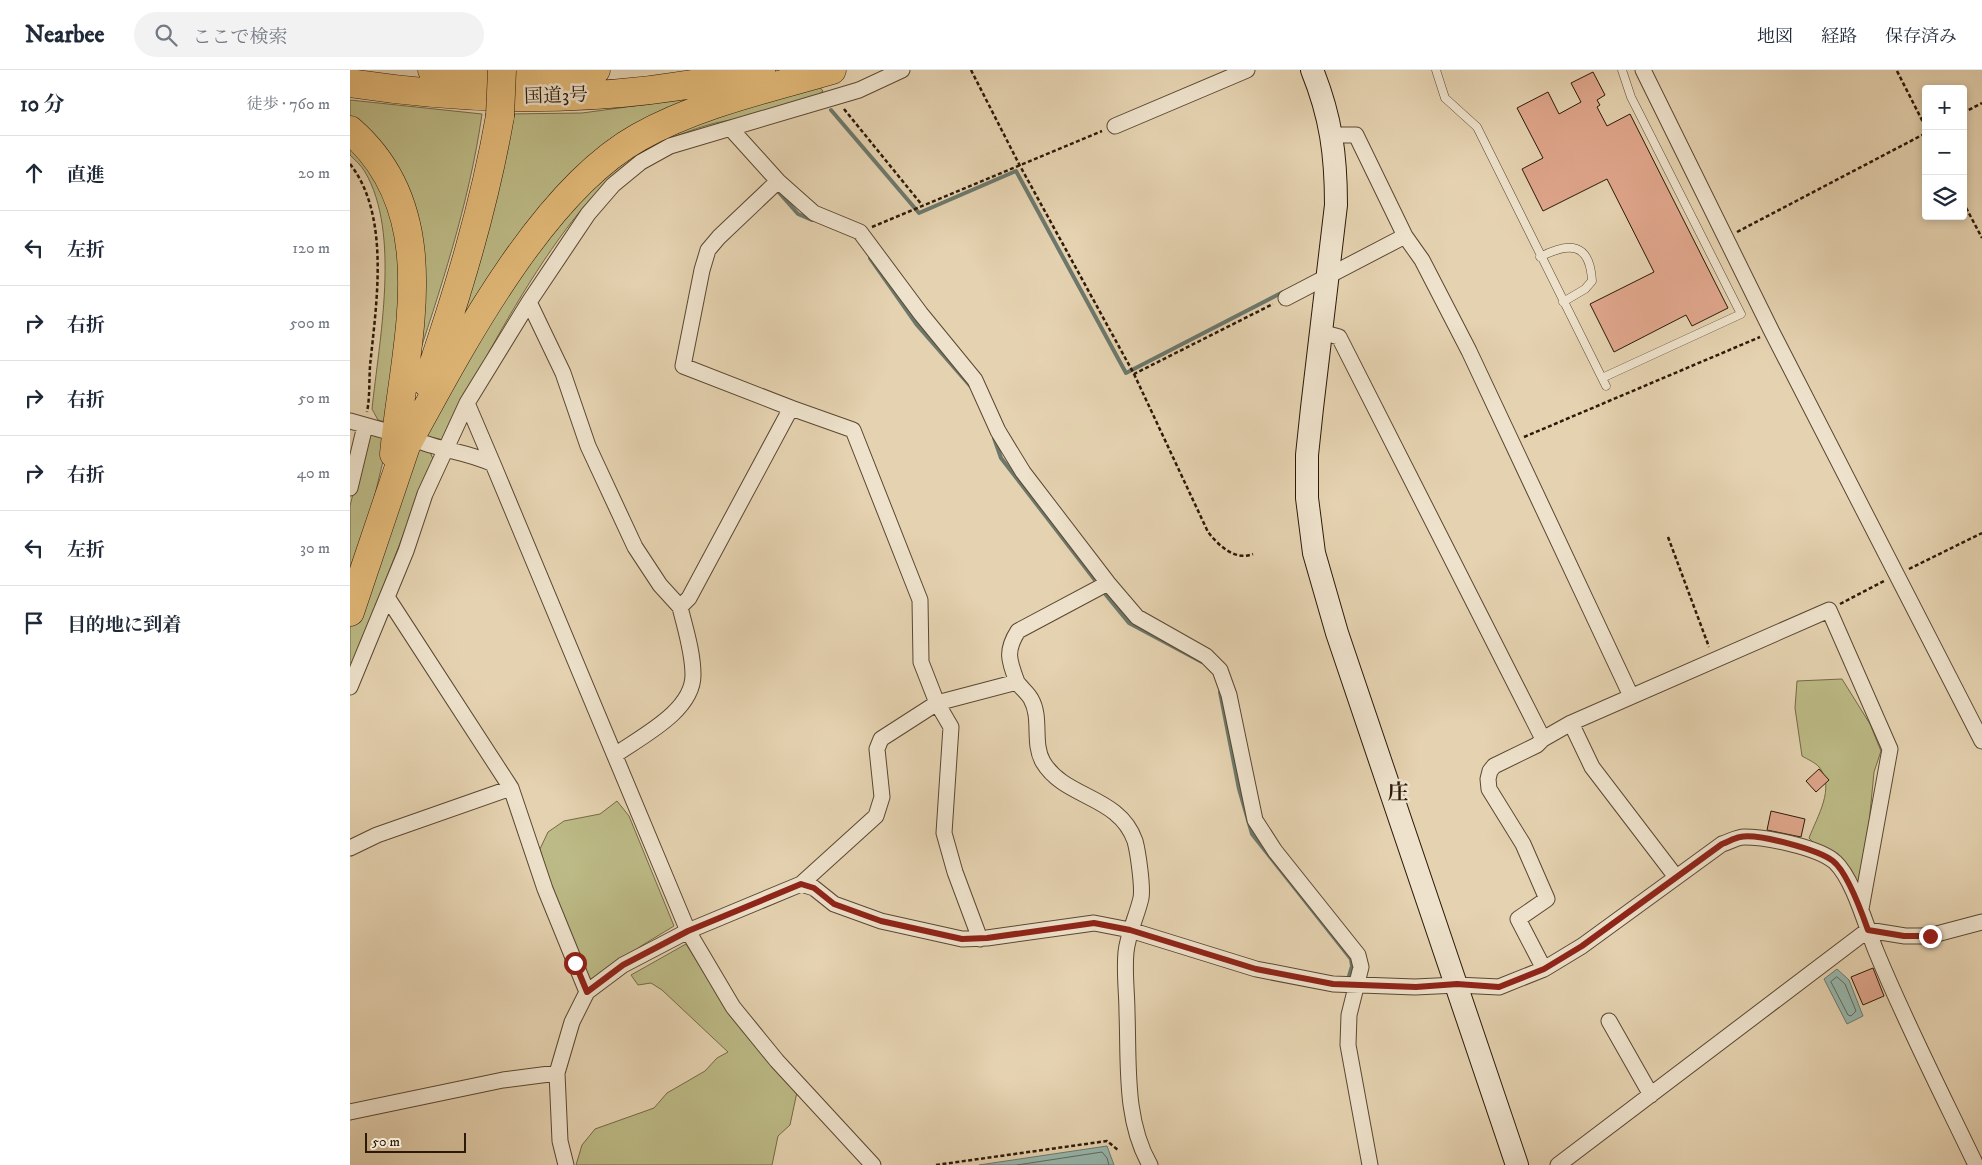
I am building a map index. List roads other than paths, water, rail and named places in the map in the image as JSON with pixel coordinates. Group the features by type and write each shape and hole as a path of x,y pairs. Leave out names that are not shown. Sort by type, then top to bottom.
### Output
{"highway":[{"name":"国道3号","path":"432,70 524,74 596,70"},
{"path":"491,70 494,116"},
{"path":"350,587 403,445 465,269 484,200 494,116 502,70"},
{"name":"国道3号","path":"350,83 457,96 588,96 652,91 761,70"},
{"path":"350,612 403,445 486,306 535,236 593,170 637,138 684,116 832,70"},
{"path":"350,130 364,142 390,176 405,214 409,237 412,283 408,343 398,403 403,445"}],"street":[{"path":"350,687 406,551 425,494 468,403 529,302 588,214 613,185 641,162 670,146 859,90 902,70"},
{"path":"1115,126 1247,70"},
{"path":"1312,70 1324,102 1332,134 1336,168 1336,205 1307,455 1307,498 1314,553 1336,633 1518,1165"},
{"path":"1643,70 1772,332 1898,574 1982,741"},
{"path":"731,129 778,181 814,213 860,232 921,314 975,380 998,431 1023,472 1108,583 1137,617 1206,656 1220,670 1229,695 1256,820 1275,851 1358,955 1361,967 1349,1015 1348,1045 1370,1165"},
{"path":"1332,134 1356,135 1406,236 1422,260 1469,352 1631,696"},
{"path":"778,181 719,237 708,250 682,366 756,392 792,408 853,430 920,600 921,662 937,703 951,727 944,833 955,872 980,939"},
{"path":"1286,298 1406,236"},
{"path":"529,302 563,373 588,446 635,547 660,585 680,606 693,675 690,693 680,708 615,755"},
{"path":"1321,332 1339,337 1543,739"},
{"path":"468,403 688,931 733,1006 777,1061 873,1165"},
{"path":"680,606 689,598 792,408"},
{"path":"350,421 365,426 403,445 476,456 493,464"},
{"path":"350,488 365,426"},
{"path":"1108,583 1018,631 1012,640 1008,659 1016,682 1032,700 1036,718 1038,746 1042,760 1051,773 1116,812 1128,824 1136,843 1142,895 1130,930 1126,954 1130,1088 1136,1133 1150,1165"},
{"path":"387,596 511,788 546,889 587,992"},
{"path":"1544,969 1518,919 1546,899 1523,844 1489,789 1488,779 1494,766 1537,745 1543,739 1571,723 1829,610 1890,749 1861,909"},
{"path":"566,1165 560,1141 557,1073 572,1022 587,992 623,965 688,931 801,884 876,816 882,797 877,749 881,739 937,703 1016,682"},
{"path":"1571,723 1592,767 1676,876"},
{"path":"350,848 377,835 511,788"},
{"path":"801,884 814,888 834,904 881,921 962,939 980,939 1094,923 1130,930 1256,969 1333,984 1416,987 1457,984 1499,987 1544,969 1582,946 1722,844 1742,836 1781,842 1815,851 1835,862 1861,909 1876,952 1976,1165"},
{"path":"1558,1165 1868,930 1904,936 1930,936 1982,922"},
{"path":"1608,1021 1651,1095"},
{"path":"350,1112 503,1080 557,1073"}],"lane":[{"path":"1436,70 1445,98 1478,128 1540,257 1606,386"},
{"path":"1602,378 1741,314 1631,98 1622,70"},
{"path":"1540,257 1560,247 1569,246 1578,248 1591,266 1592,281 1585,289 1563,302"}],"water":[{"path":"1837,969 1849,980 1863,1016 1847,1024 1824,979"},
{"path":"1107,1146 1114,1165 979,1165"}],"waterway":[{"path":"831,110 919,213 1016,171 1126,373 1283,292"},
{"path":"775,188 798,214 812,220"},
{"path":"870,258 917,325 972,388"},
{"path":"994,438 1001,458 1098,584"},
{"path":"1102,590 1129,623 1202,662"},
{"path":"1220,692 1239,789 1252,834 1351,959 1352,966 1349,976"}],"district":[{"name":"庄","path":"1398,793"}]}
